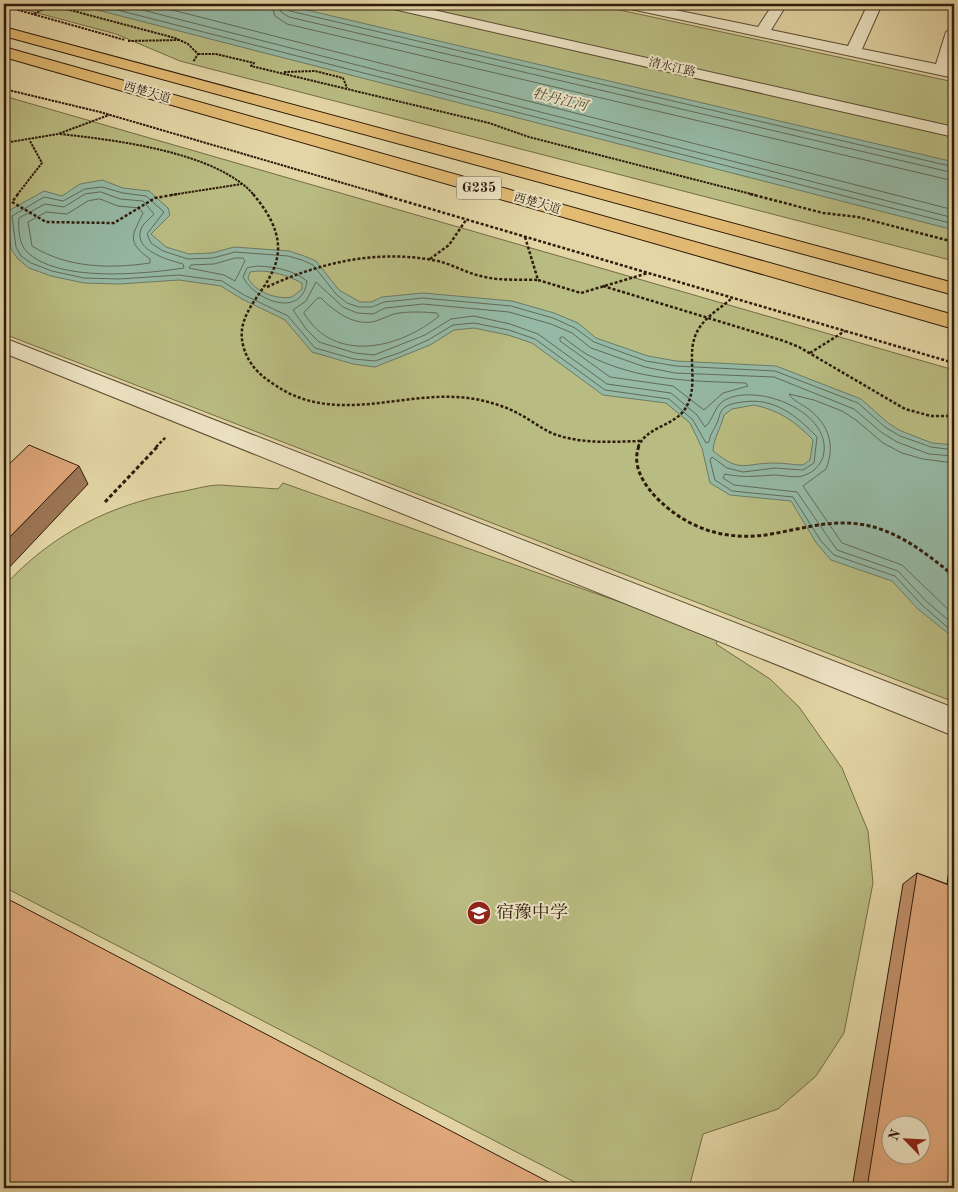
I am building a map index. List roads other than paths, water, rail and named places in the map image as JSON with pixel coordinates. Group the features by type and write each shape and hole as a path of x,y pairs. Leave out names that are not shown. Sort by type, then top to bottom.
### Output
{"highway":[{"name":"西楚大道","path":"4,31 954,289"},
{"name":"西楚大道","path":"4,52 954,322"}],"street":[{"name":"清水江路","path":"389,4 954,132"},
{"path":"626,4 678,9 762,33 948,72 954,32"},
{"path":"762,33 780,4"},
{"path":"853,52 876,4"},
{"path":"4,345 954,722"}],"water":[{"name":"牡丹江河","path":"74,4 281,4 954,162 954,230"},
{"path":"102,180 123,188 149,191 168,208 170,215 151,234 166,247 189,254 212,253 234,247 289,251 316,261 339,290 360,302 371,302 382,297 423,293 512,301 554,313 578,323 596,338 648,356 676,361 776,366 861,399 888,423 901,431 932,443 954,445 954,638 918,609 892,581 831,560 817,544 791,501 730,495 710,483 702,448 690,423 666,403 603,395 532,343 508,335 474,328 454,330 430,345 375,367 353,364 312,352 285,320 242,299 221,286 179,280 119,284 84,283 51,276 29,268 18,259 11,249 6,215 10,210 44,191 62,196 80,184","holes":["259,271 292,278 302,283 302,289 292,297 286,298 267,294 251,283 248,278 250,272","754,405 779,414 793,422 807,434 813,440 810,460 803,465 764,463 743,466 730,463 713,451 724,415 732,409"]}],"place":[{"name":"宿豫中学","path":"479,913"}]}
